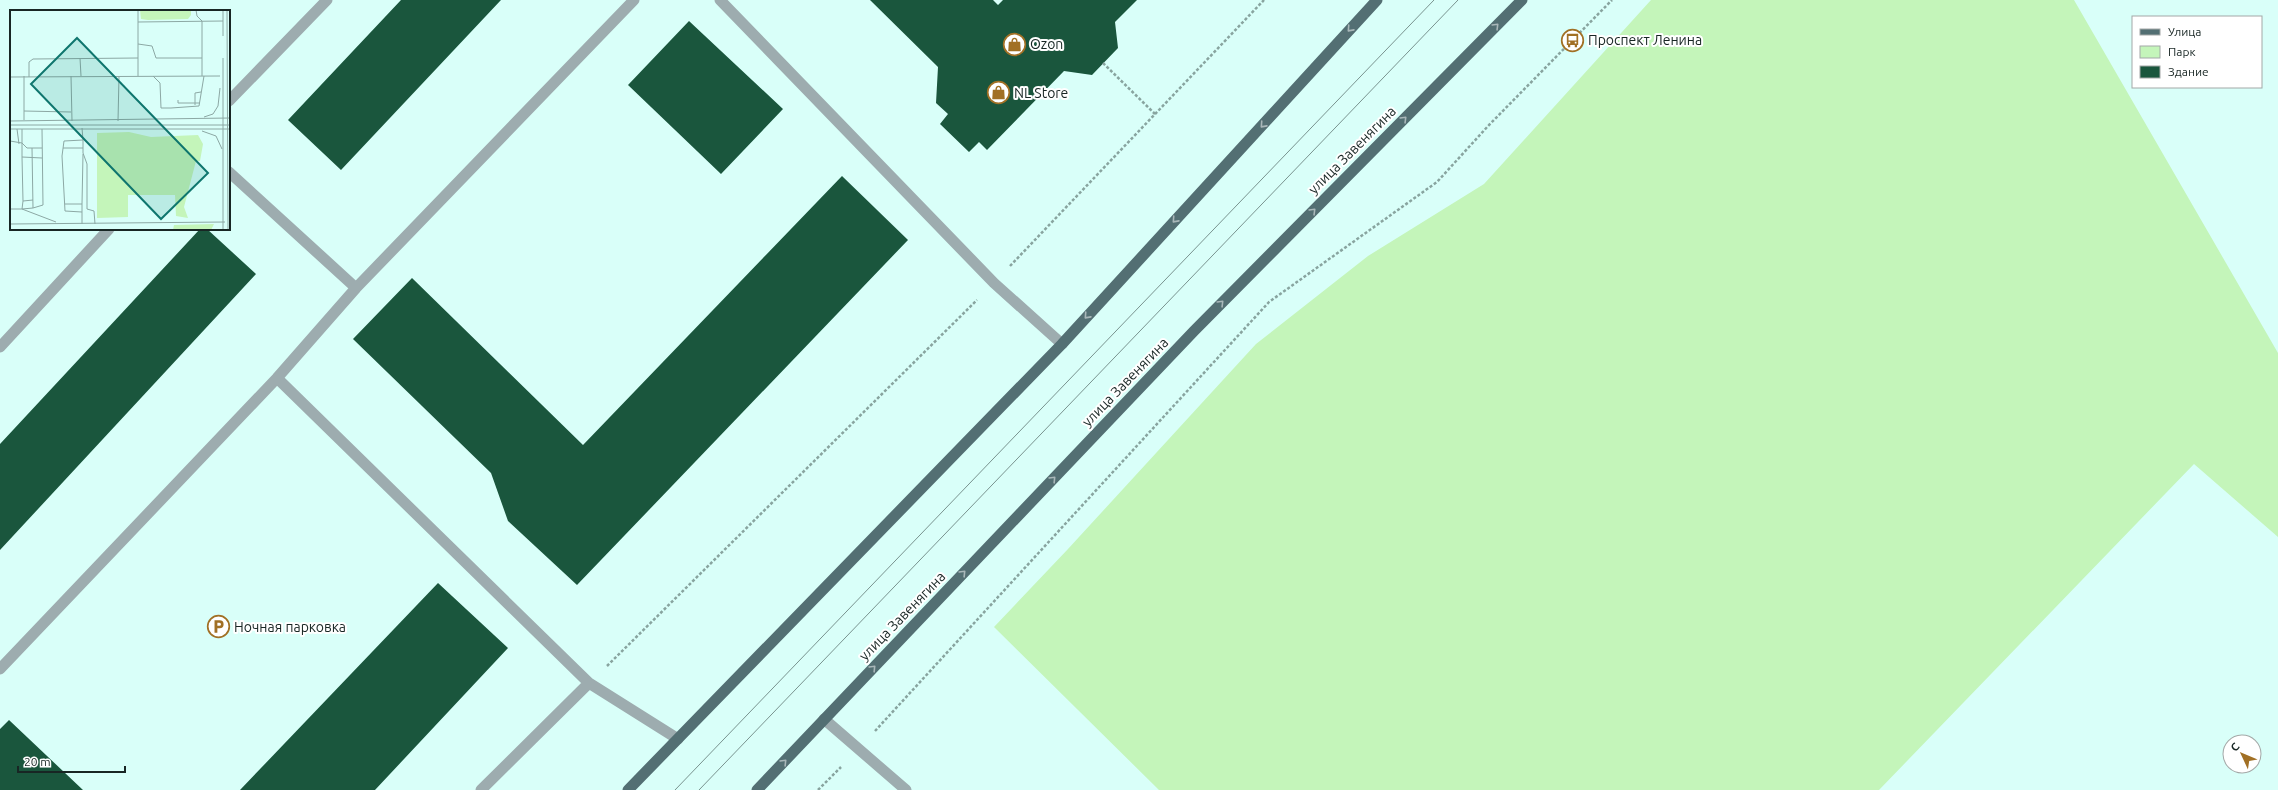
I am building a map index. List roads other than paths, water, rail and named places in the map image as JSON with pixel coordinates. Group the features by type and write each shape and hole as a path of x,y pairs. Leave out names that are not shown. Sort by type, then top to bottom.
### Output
{"main road":[{"path":"628,790 1062,344 1377,0"},
{"name":"улица Завенягина","path":"757,790 1199,326 1522,0"}],"lane":[{"path":"230,100 327,0"},
{"path":"0,669 277,378 356,288 634,0"},
{"path":"720,0 994,283 1062,344"},
{"path":"230,173 356,288"},
{"path":"0,347 108,230"},
{"path":"277,378 589,683 678,739"},
{"path":"481,790 589,683"},
{"path":"824,719 906,790"}],"tram line":[{"path":"675,790 1434,0"},
{"path":"699,790 1458,0"}],"place":[{"name":"Проспект Ленина","path":"1572,40"},
{"name":"Ozon","path":"1014,44"},
{"name":"NL Store","path":"998,93"},
{"name":"Ночная парковка","path":"218,627"}]}
